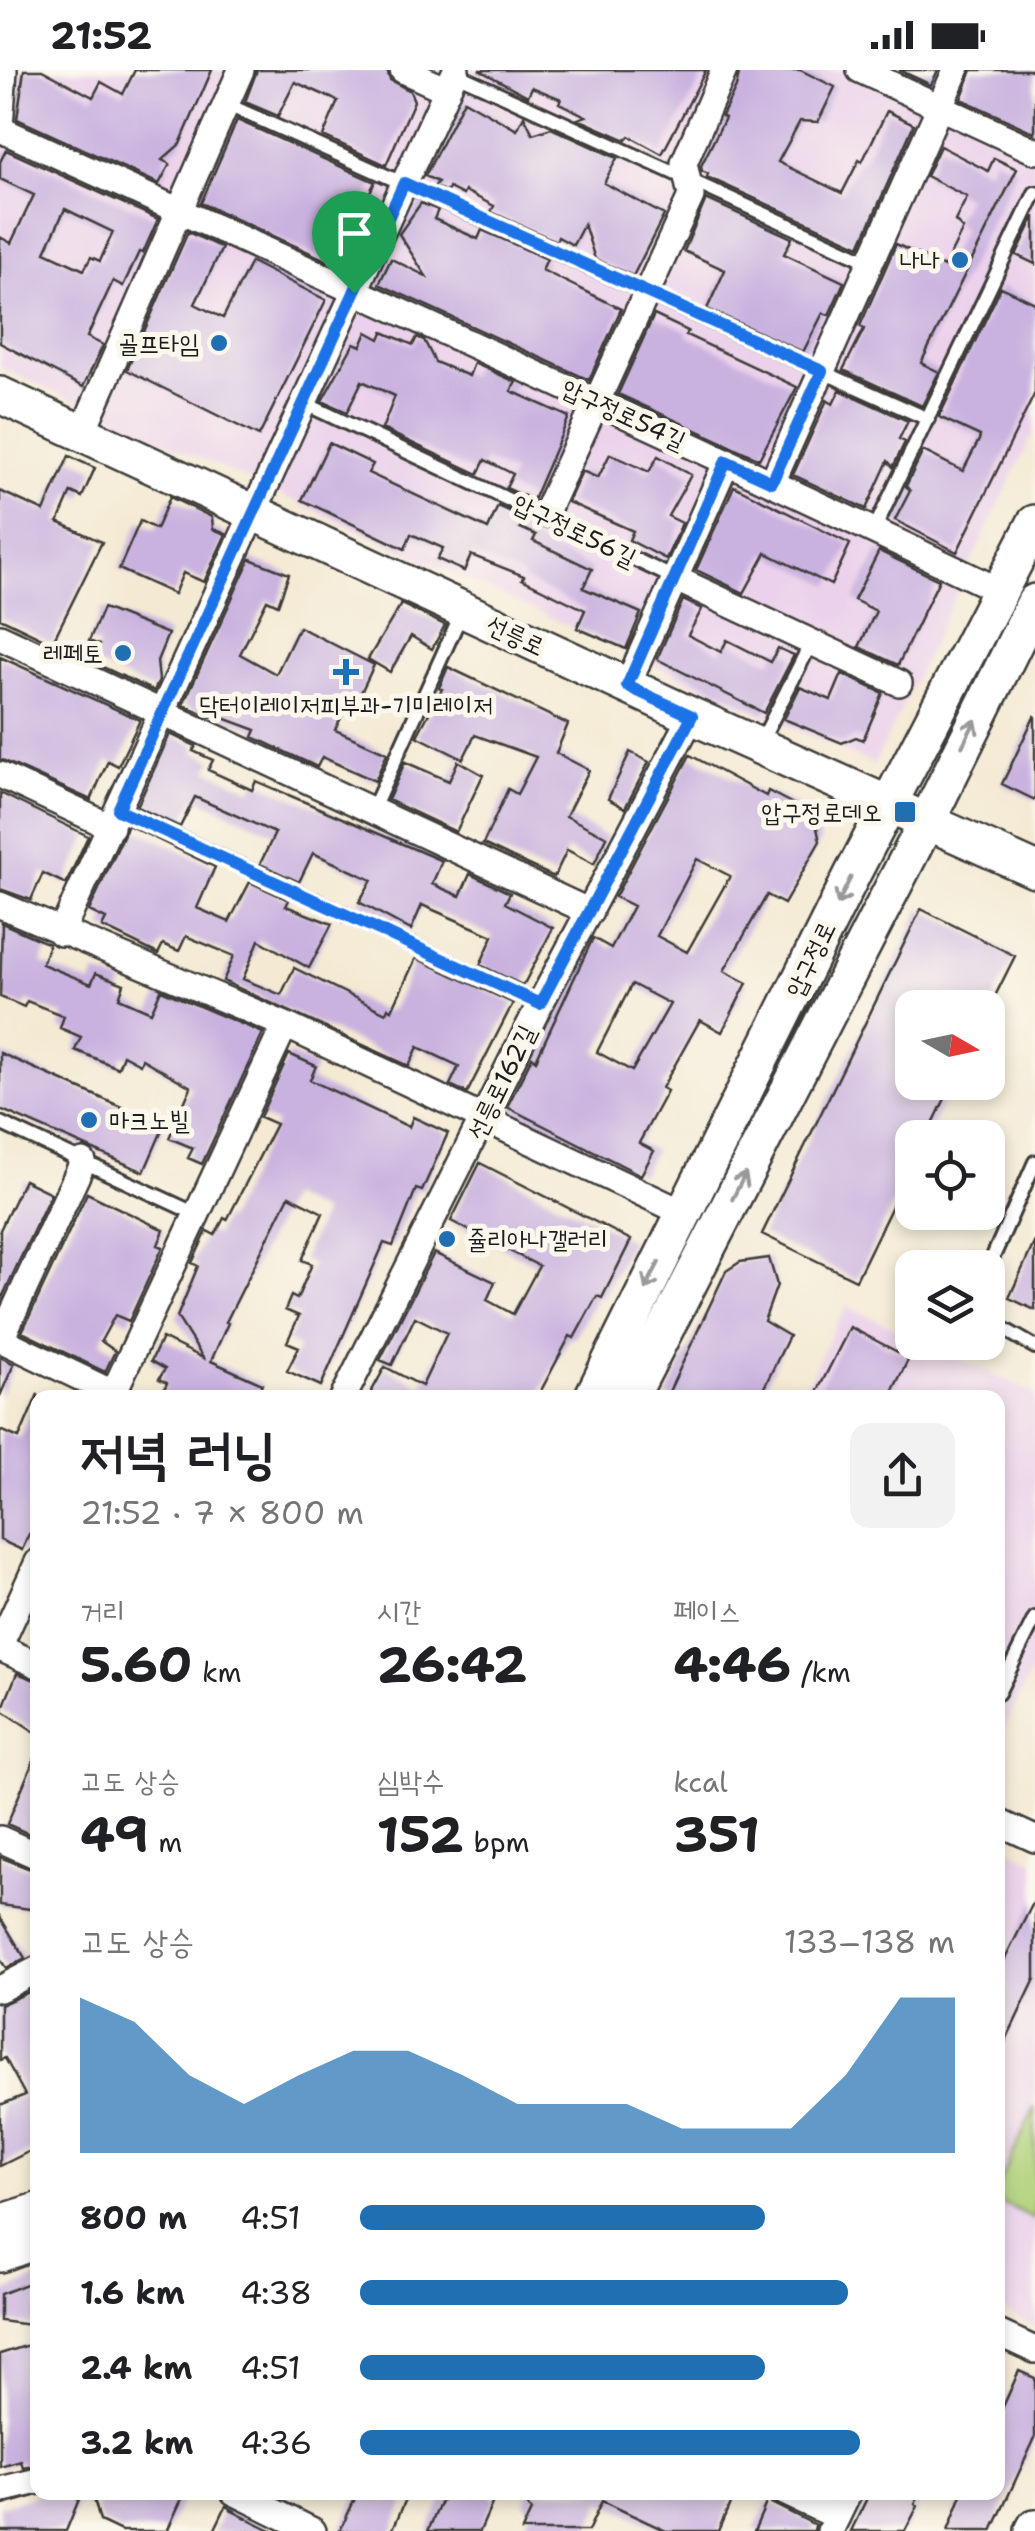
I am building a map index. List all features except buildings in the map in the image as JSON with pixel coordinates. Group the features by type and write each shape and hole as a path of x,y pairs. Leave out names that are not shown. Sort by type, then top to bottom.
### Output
{"main road":[{"name":"선릉로","path":"0,395 692,716 1035,870"},
{"name":"압구정로","path":"596,1390 852,875 1035,524"},
{"name":"압구정로","path":"634,1390 928,821 1035,602"},
{"path":"0,2223 30,2214"},
{"path":"0,2254 30,2243"}],"street":[{"path":"0,128 4,70"},
{"path":"82,433 242,70"},
{"path":"61,932 452,78 403,70"},
{"path":"545,514 691,196 684,163 724,70"},
{"path":"860,70 1035,151"},
{"path":"772,482 956,70"},
{"name":"압구정로54길","path":"0,128 354,293 596,400 1000,590"},
{"path":"627,686 726,461"},
{"name":"압구정로56길","path":"674,578 899,683"},
{"path":"0,638 590,912"},
{"name":"선릉로162길","path":"346,1390 540,1004 692,716"},
{"path":"0,775 115,818"},
{"path":"0,905 285,1025 684,1213"},
{"path":"119,1390 285,1025"},
{"path":"82,1162 1,1339 104,1390"},
{"path":"30,1580 0,1647 30,1661"},
{"path":"1005,1825 1035,1839"},
{"path":"0,1839 30,1852"},
{"path":"0,1989 30,1973"},
{"path":"1005,2335 1035,2350"},
{"path":"0,2490 30,2483"},
{"path":"250,2500 313,2531"},
{"path":"796,2500 834,2524 844,2500"}],"lane":[{"path":"452,78 687,178 870,262"},
{"path":"226,104 928,418"},
{"path":"874,530 1035,194"},
{"name":"압구정로56길","path":"304,402 674,578"},
{"path":"373,808 464,610"},
{"path":"760,745 812,641"},
{"path":"115,818 540,1004"},
{"path":"0,1124 196,1214"},
{"path":"996,1250 1035,1162"},
{"path":"1005,1329 1035,1346"},
{"path":"1005,1680 1035,1618"}],"shaded area":[{"path":"0,70 1035,70 1035,429 874,765 0,367"},
{"path":"846,1306 895,1328 895,1360 962,1360 1035,1394 1035,1664 1005,1728 1005,1390 803,1390"},
{"path":"1005,1847 1035,1861 1035,2327 1005,2311"}],"green space":[{"path":"1035,2107 1035,2219 1005,2204 1005,2171"}],"place":[{"name":"나나","path":"960,260"},
{"name":"골프타임","path":"219,343"},
{"name":"레페토","path":"123,653"},
{"name":"닥터이레이저피부과-기미레이저","path":"346,672"},
{"name":"압구정로데오","path":"905,812"},
{"name":"마크노빌","path":"89,1120"},
{"name":"쥴리아나갤러리","path":"447,1239"}],"route":[{"path":"404,183 822,371 772,482 726,461 627,686 692,716 540,1004 118,810 354,293 404,183"}]}
